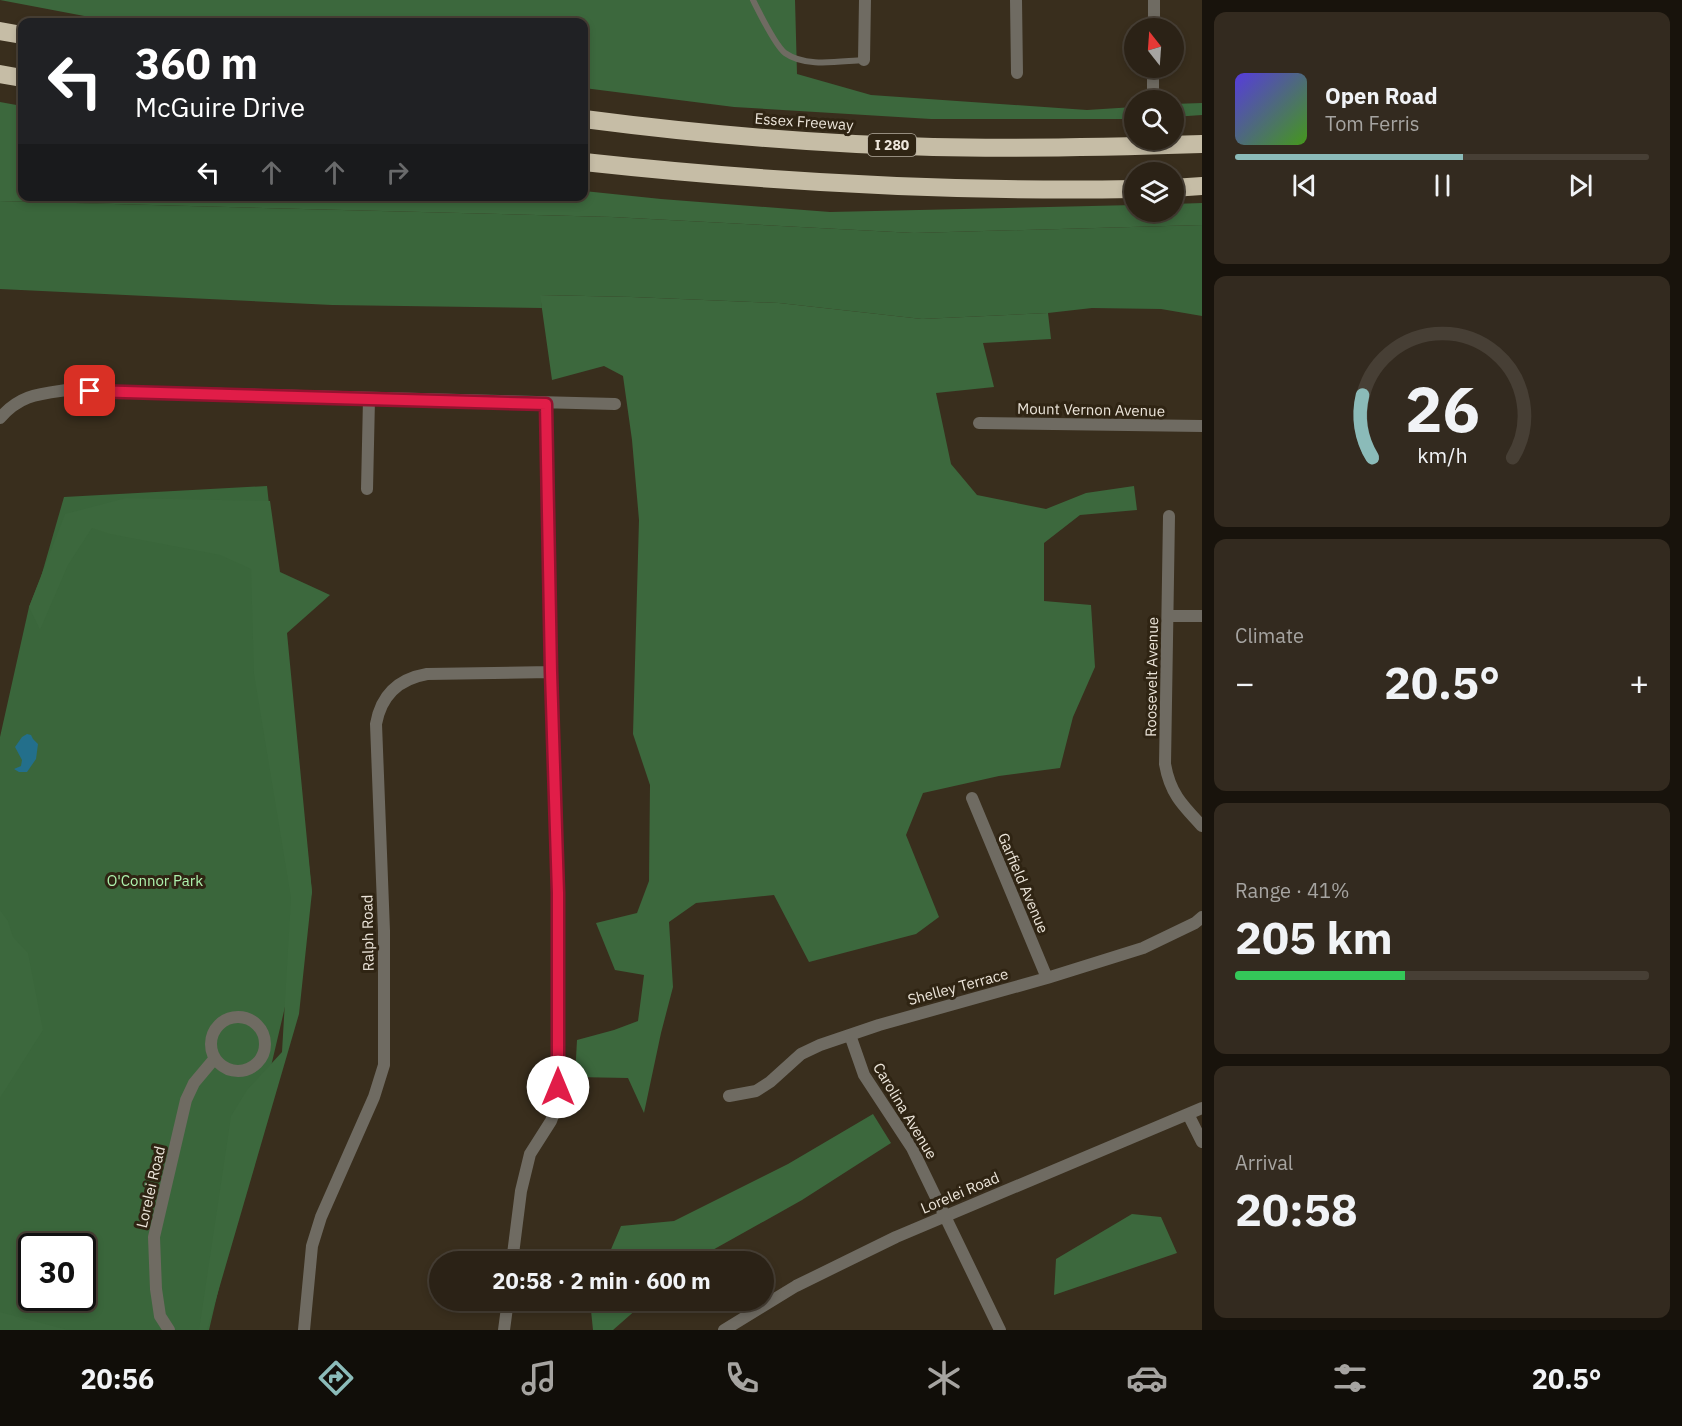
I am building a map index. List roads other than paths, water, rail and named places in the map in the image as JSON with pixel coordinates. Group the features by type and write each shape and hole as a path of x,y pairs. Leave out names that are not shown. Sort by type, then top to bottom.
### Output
{"highway":[{"path":"0,31 18,34"},
{"path":"0,74 18,77"},
{"name":"Essex Freeway","path":"588,119 734,135 932,147 1038,148 1202,144"},
{"path":"588,162 862,186 958,189 1124,189"},
{"path":"1184,187 1202,186"}],"street":[{"path":"864,60 865,0"},
{"path":"1016,0 1017,73"},
{"path":"1154,0 1154,18"},
{"path":"0,418 20,400 37,394 67,390 615,404"},
{"path":"367,489 369,399"},
{"path":"513,1251 521,1191 530,1154 551,1121 556,1107 558,1087 558,893 546,404"},
{"name":"Mount Vernon Avenue","path":"979,423 1202,426"},
{"name":"Roosevelt Avenue","path":"1169,516 1165,764 1170,787 1202,826"},
{"path":"1168,616 1202,616"},
{"name":"Ralph Road","path":"304,1330 312,1246 321,1217 374,1097 384,1065 384,931 376,724 378,713 382,703 396,686 416,676 551,672"},
{"name":"Garfield Avenue","path":"972,798 1047,978"},
{"name":"Shelley Terrace","path":"729,1095 756,1091 770,1082 801,1054 850,1035 1143,948 1202,918"},
{"path":"240,1016 249,1018 261,1028 266,1043 262,1058 256,1064 242,1071 234,1071 220,1064 215,1058 212,1050 213,1033 224,1020 240,1016"},
{"name":"Carolina Avenue","path":"850,1035 864,1075 912,1149 999,1330"},
{"name":"Lorelei Road","path":"169,1330 160,1316 156,1289 154,1237 186,1101 194,1083 215,1058"},
{"path":"1202,1108 1188,1114 1202,1142"},
{"name":"Lorelei Road","path":"724,1330 796,1286 896,1237 1188,1114"},
{"path":"504,1330 507,1311"}],"lane":[{"path":"753,0 784,52 806,61 864,60"}],"water":[{"path":"27,734 31,735 38,744 36,759 27,772 19,772 14,769 21,766 22,760 15,747"}],"park label":[{"name":"O'Connor Park","path":"155,881"}]}
